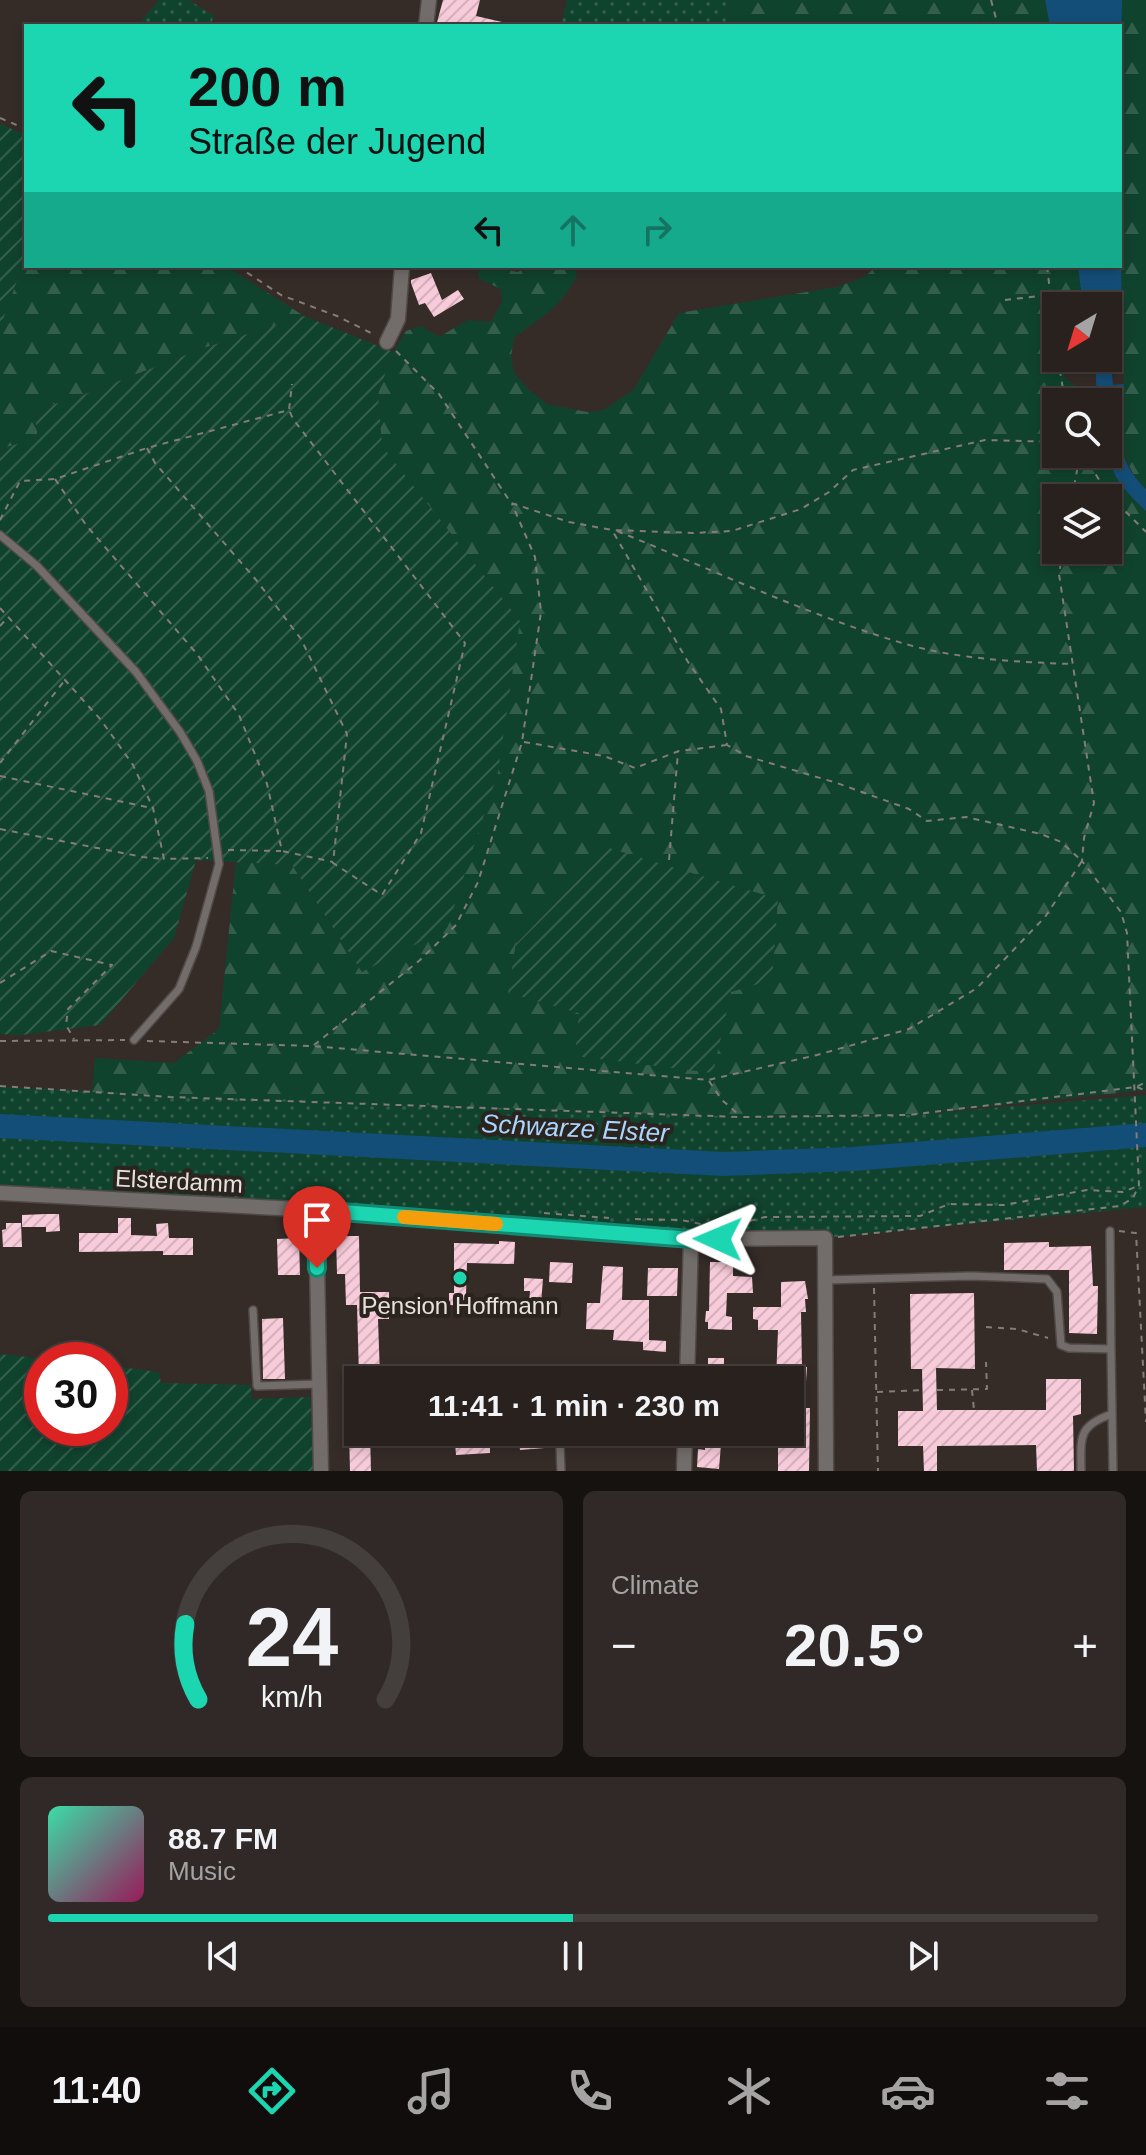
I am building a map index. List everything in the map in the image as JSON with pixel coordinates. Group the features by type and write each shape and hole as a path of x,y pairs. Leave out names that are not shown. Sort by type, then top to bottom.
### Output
{"street":[{"path":"426,24 429,0"},
{"path":"387,342 398,319 402,268"},
{"name":"Elsterdamm","path":"0,1193 316,1210 691,1239 825,1238"},
{"path":"316,1210 321,1471"},
{"path":"825,1238 826,1471"},
{"path":"687,1366 691,1239"},
{"path":"684,1471 685,1446"}],"lane":[{"path":"0,535 37,566 136,672 180,732 197,761 209,791 219,864 200,933 179,989 134,1040"},
{"path":"1110,1231 1113,1471"},
{"path":"826,1280 971,1276 1047,1279 1057,1292 1060,1341 1064,1347 1111,1349"},
{"path":"253,1310 257,1386 319,1384"},
{"path":"1081,1471 1081,1438 1094,1420 1112,1414"},
{"path":"560,1446 561,1471"}],"path":[{"path":"991,0 997,24"},
{"path":"0,118 24,128"},
{"path":"240,268 281,295 337,316 387,342 439,394 511,503 535,557 541,612 522,742 478,882 456,925 420,960 312,1046"},
{"path":"1047,268 1050,292"},
{"path":"1005,300 1042,296"},
{"path":"0,829 164,859 207,859 217,850 282,851 333,863 382,895 421,833 465,643 293,419 289,410 292,384"},
{"path":"0,520 20,481 55,479 147,448 289,410"},
{"path":"511,503 569,522 612,530 732,531 801,509 829,492 853,470 985,440 1042,442"},
{"path":"147,448 155,463 247,570 301,639 347,734 333,863"},
{"path":"1090,468 1108,494 1146,532"},
{"path":"55,479 86,525 197,654 239,715 267,784 282,851"},
{"path":"612,530 904,644 1045,665 1074,664"},
{"path":"612,530 688,662 721,709 727,745"},
{"path":"0,1041 134,1040 312,1046 708,1080 817,1055 909,1029 977,988 1045,917 1082,861 1084,838 1094,803 1059,574 1061,564"},
{"path":"0,608 101,720 133,765 153,808 164,859"},
{"path":"0,626 8,616"},
{"path":"0,763 66,679"},
{"path":"522,742 604,756 635,768 679,751 727,745 746,756 837,783 909,809 927,821 966,817 1041,834 1061,842 1082,861 1121,912 1127,933 1136,1087 1139,1185 1133,1198 1120,1206 825,1238"},
{"path":"669,860 679,751"},
{"path":"0,776 153,808"},
{"path":"0,983 51,951 112,965 68,1009 66,1025 75,1040"},
{"path":"708,1080 722,1100 740,1117"},
{"path":"0,1086 170,1097 740,1117 909,1115 1136,1087 1146,1082"},
{"path":"1136,1087 1146,1091"},
{"path":"735,1225 765,1217 920,1216 949,1204 1004,1205 1087,1190 1123,1192 1139,1185"},
{"path":"543,1213 610,1218"},
{"path":"625,1219 681,1220 706,1226"},
{"path":"1110,1231 1136,1233 1146,1422"},
{"path":"873,1278 878,1471"},
{"path":"986,1327 1017,1329 1060,1341"},
{"path":"937,1390 987,1389 986,1362"},
{"path":"972,1389 974,1410"},
{"path":"876,1392 922,1390"}],"green space":[{"path":"159,0 189,0 214,16 211,24 139,24"},
{"path":"567,0 729,0 728,10 735,24 561,24"},
{"path":"729,0 1045,0 1050,24 981,24 980,20 972,24 735,24 728,9"},
{"path":"1122,0 1146,0 1146,489 1136,479 1122,453"},
{"path":"0,124 24,134 24,261 0,328"},
{"path":"24,261 24,268 229,268 304,316 204,348 75,398 34,410 38,439 0,449 0,328"},
{"path":"478,268 502,268 517,272 527,268 575,268 577,275 565,295 550,311 514,338 511,356 514,373 547,404 587,412 604,410 634,389 679,313 837,287 864,277 875,268 1078,268 1081,292 1042,292 1042,372 1064,372 1065,378 1075,386 1096,388 1042,388 1042,468 1112,468 1121,484 1042,484 1042,564 1122,564 1122,486 1146,511 1146,1090 909,1115 740,1117 92,1092 95,1058 174,1063 219,1029 236,862 292,865 362,972 520,621 381,446 378,394 393,352 406,331 421,326 439,337 468,320 491,322 502,302 501,289 479,279","holes":["609,848 575,1056 580,1013 508,993 516,944"]},
{"path":"304,316 393,352 378,394 382,446 520,621 498,772 447,928 362,972 292,865 196,860 174,938 100,1025 21,1035 0,1034 0,449 38,438 34,410 75,398 204,348"},
{"path":"609,848 778,899 772,980 731,992 713,1073 575,1056 579,1013 508,993 516,944"},
{"path":"0,1087 740,1117 909,1115 1146,1095 1146,1207 825,1238 691,1239 0,1189"},
{"path":"0,1354 24,1357 24,1446 128,1446 128,1368 159,1372 161,1383 251,1385 252,1399 310,1397 314,1471 0,1471"}],"water":[{"path":"1045,0 1122,0 1121,24 1050,24"},
{"path":"1078,268 1121,268 1121,292 1081,292"},
{"path":"1096,372 1112,372 1113,385 1124,384 1122,406 1122,388 1096,388"},
{"path":"1122,446 1127,464 1146,489 1146,511 1131,496 1112,468 1122,468"}],"building":[{"path":"443,0 480,0 476,16 502,22 502,24 437,24"},
{"path":"431,273 442,300 458,290 464,299 434,317 425,303 419,305 411,283 411,280"},
{"path":"59,1214 60,1231 46,1232 46,1227 22,1227 22,1215"},
{"path":"118,1218 131,1218 131,1235 157,1236 156,1224 168,1223 169,1238 193,1238 193,1255 163,1255 163,1251 79,1252 79,1233 118,1233"},
{"path":"6,1223 21,1223 22,1247 3,1247 2,1230 6,1229"},
{"path":"336,1236 359,1236 360,1292 389,1292 389,1319 378,1319 380,1366 359,1366 357,1305 346,1305 345,1274 337,1274"},
{"path":"299,1238 300,1275 278,1275 277,1239"},
{"name":"Pension Hoffmann","path":"499,1241 515,1242 514,1264 467,1263 466,1294 470,1294 469,1306 449,1305 449,1293 454,1293 454,1243 499,1244"},
{"path":"1049,1242 1049,1247 1091,1246 1093,1286 1098,1286 1097,1334 1069,1333 1069,1270 1004,1270 1004,1243"},
{"path":"550,1262 573,1263 572,1283 549,1282"},
{"path":"710,1262 733,1262 733,1276 752,1277 753,1293 727,1293 726,1316 732,1317 732,1330 708,1329 708,1322 705,1322 706,1311 709,1311"},
{"path":"603,1266 623,1267 622,1300 649,1300 649,1340 666,1341 666,1352 643,1350 643,1342 613,1340 614,1330 586,1329 587,1303 600,1303"},
{"path":"648,1268 678,1268 677,1296 647,1296"},
{"path":"524,1278 543,1279 540,1316 528,1315 530,1291 524,1291"},
{"path":"805,1281 808,1299 805,1299 806,1312 801,1312 802,1366 777,1366 778,1330 758,1330 758,1320 753,1319 753,1307 781,1307 781,1282"},
{"path":"974,1293 975,1369 936,1368 937,1410 1046,1410 1046,1379 1081,1379 1081,1414 1073,1416 1074,1471 1037,1471 1036,1445 937,1446 937,1471 924,1471 923,1446 898,1446 898,1411 923,1411 922,1369 911,1369 910,1294"},
{"path":"283,1318 285,1379 263,1379 262,1319"},
{"path":"708,1358 724,1358 724,1366 708,1366"},
{"path":"804,1408 810,1408 809,1471 778,1471 778,1446 804,1446"},
{"path":"349,1446 370,1446 371,1471 350,1471"},
{"path":"455,1446 490,1446 490,1453 456,1455"},
{"path":"520,1446 545,1446 545,1448 520,1450"},
{"path":"705,1446 721,1446 719,1469 697,1467 698,1449 705,1450"}],"waterway":[{"name":"Schwarze Elster","path":"0,1126 724,1164 853,1159 1146,1135"}],"slow traffic":[{"path":"404,1217 496,1224"}],"place":[{"name":"Pension Hoffmann","path":"460,1278"}],"route":[{"path":"317,1268 316,1210 718,1239"}]}
